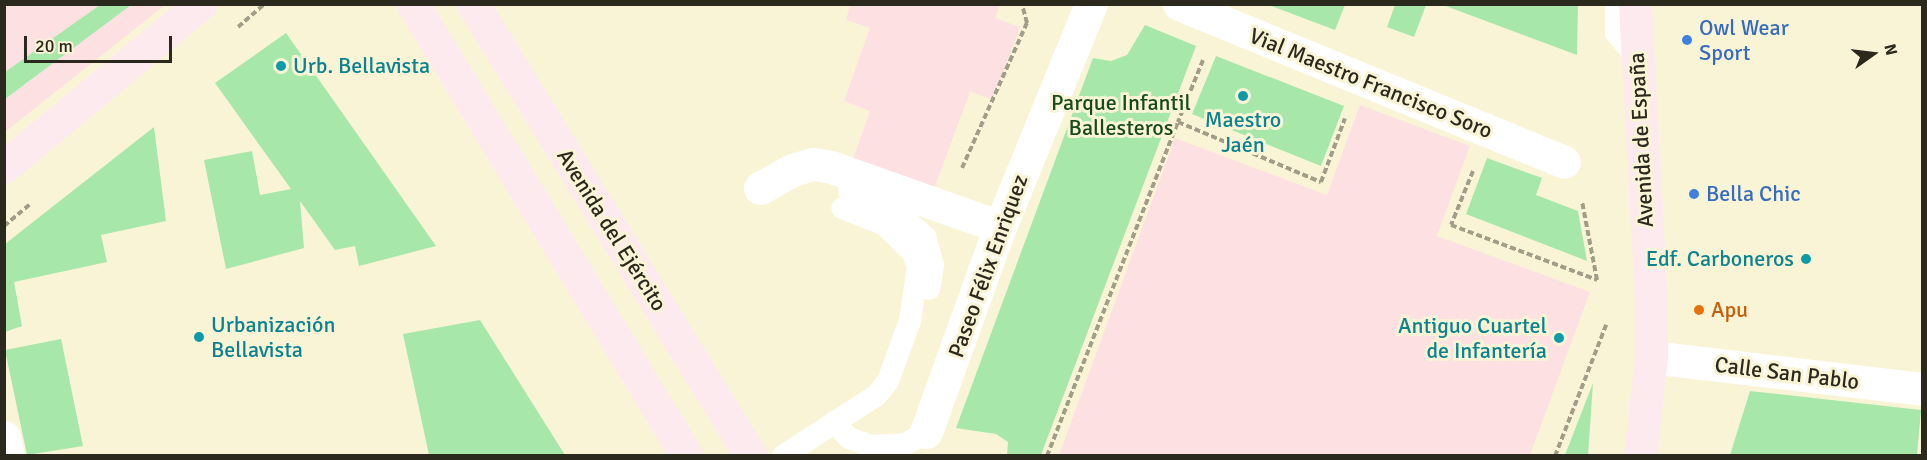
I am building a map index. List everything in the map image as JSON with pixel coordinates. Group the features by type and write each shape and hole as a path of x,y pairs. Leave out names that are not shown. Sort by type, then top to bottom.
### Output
{"main road":[{"path":"4,167 200,4"},
{"path":"413,4 687,456"},
{"name":"Avenida del Ejército","path":"473,4 751,456"},
{"name":"Avenida de España","path":"1635,4 1651,357 1640,456"}],"street":[{"name":"Paseo Félix Enriquez","path":"926,432 1000,227 1091,4"},
{"name":"Vial Maestro Francisco Soro","path":"1179,4 1559,160"},
{"path":"760,188 813,164 1000,227"},
{"name":"Calle San Pablo","path":"1651,357 1923,389"},
{"path":"4,438 8,456"}],"lane":[{"path":"1616,4 1616,33 1636,57"},
{"path":"783,456 877,395 888,381 910,321 922,307 931,278 929,244 899,214 845,199"},
{"name":"Paseo Félix Enriquez","path":"834,422 849,438 871,446 906,444 926,432"}],"path":[{"path":"947,208 1027,23 1022,4"},
{"path":"1047,456 1219,21"},
{"path":"1178,122 1321,182 1347,115"},
{"path":"1488,131 1451,225 1597,280 1584,202 1551,188 1559,160"},
{"path":"1555,456 1611,316"}],"shaded area":[{"path":"5,5 165,5 5,132"},
{"path":"850,5 1000,5 995,18 1020,27 993,99 970,92 934,189 853,159 870,111 844,101 870,28 846,20"},
{"path":"1360,105 1470,146 1437,236 1590,292 1530,455 1059,455 1175,138 1327,195"}],"green space":[{"path":"100,5 131,5 5,99 5,72"},
{"path":"1269,5 1345,5 1335,30"},
{"path":"1395,5 1426,5 1414,37 1387,27"},
{"path":"1443,5 1578,5 1577,55"},
{"name":"Parque Infantil Ballesteros","path":"1145,25 1196,46 1041,455 1007,455 1008,442 996,434 956,428 1093,58 1111,61 1127,55"},
{"path":"286,33 436,246 359,266 355,246 335,250 300,201 304,248 226,269 204,160 252,151 260,195 291,189 215,83"},
{"path":"1216,56 1344,106 1321,166 1192,114"},
{"path":"154,127 166,221 101,235 107,262 14,282 22,326 5,332 5,244"},
{"path":"1487,158 1542,178 1536,195 1578,211 1587,261 1466,214"},
{"path":"480,320 565,455 429,455 403,334"},
{"path":"61,339 83,446 27,455 5,350"},
{"path":"1593,383 1588,455 1565,455"},
{"path":"1750,391 1921,410 1917,455 1730,455"}],"place":[{"name":"Owl Wear Sport","path":"1687,40"},
{"name":"Urb. Bellavista","path":"281,66"},
{"name":"Maestro Jaén","path":"1243,96"},
{"name":"Bella Chic","path":"1694,194"},
{"name":"Edf. Carboneros","path":"1806,259"},
{"name":"Apu","path":"1699,310"},
{"name":"Urbanización Bellavista","path":"199,337"},
{"name":"Antiguo Cuartel de Infantería","path":"1559,338"}]}
